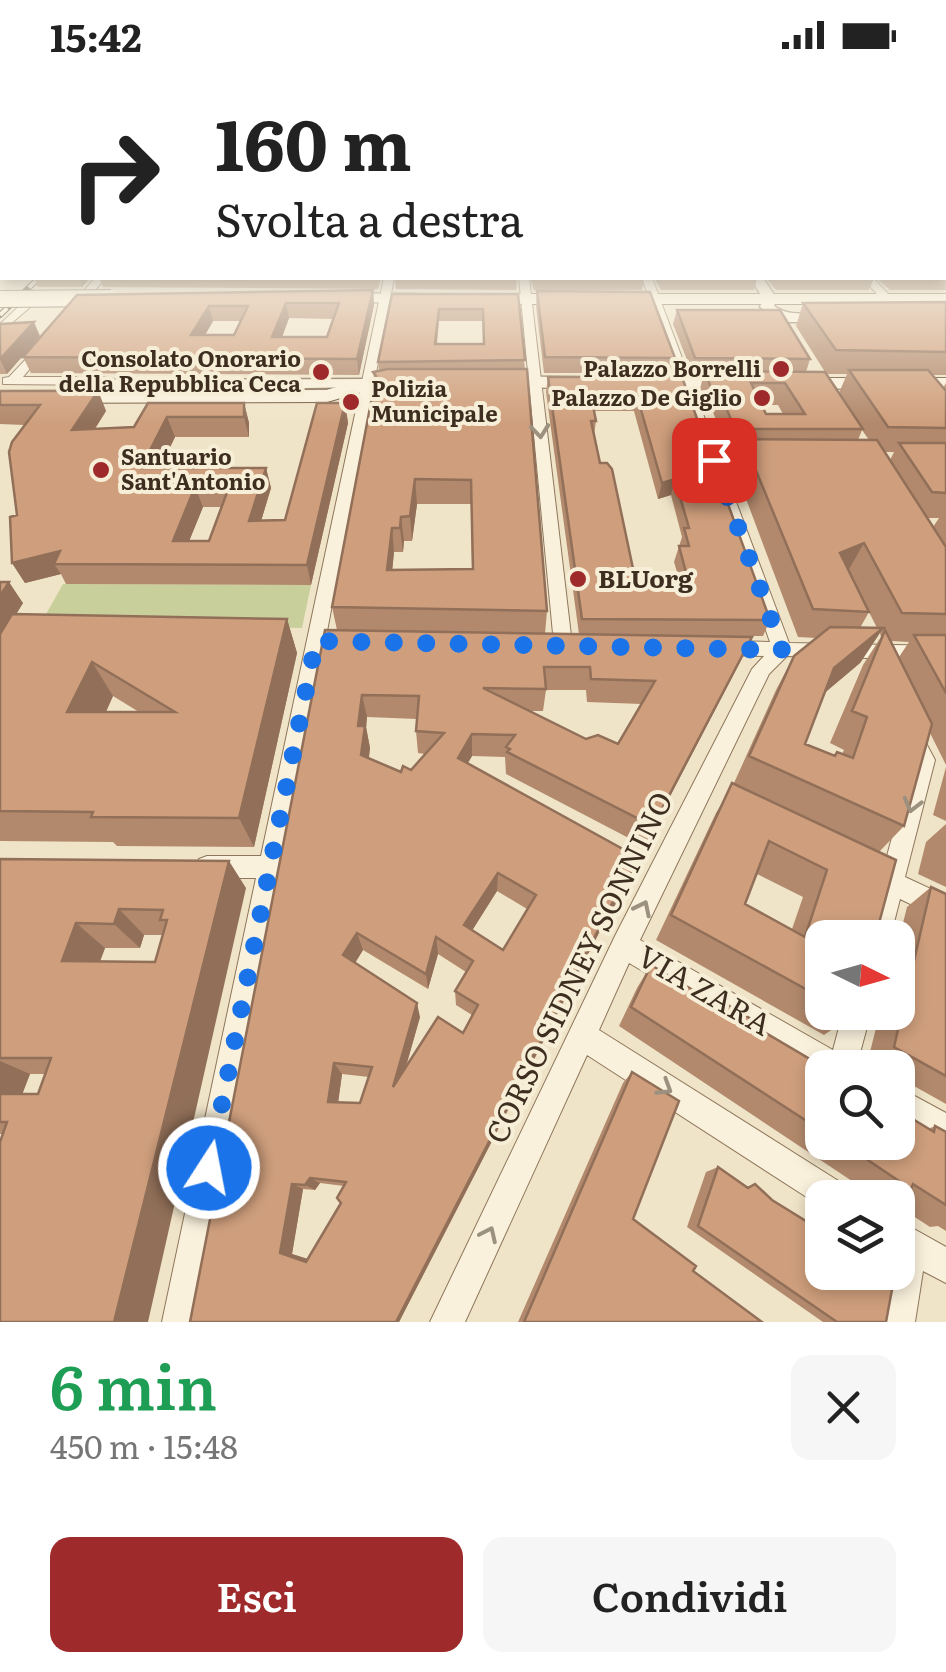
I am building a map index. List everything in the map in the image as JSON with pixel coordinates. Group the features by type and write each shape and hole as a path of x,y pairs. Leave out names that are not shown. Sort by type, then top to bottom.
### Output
{"main road":[{"path":"4,387 96,398 163,391 327,396 368,384 428,382"},
{"path":"467,382 932,388"}],"street":[{"path":"2,331 26,306"},
{"path":"64,320 76,306"},
{"path":"179,1322 384,306"},
{"path":"527,306 564,644"},
{"path":"659,306 667,317 686,383 722,460 782,650"},
{"path":"768,306 792,336"},
{"path":"774,318 854,318"},
{"path":"4,387 53,334"},
{"path":"809,362 838,408"},
{"path":"4,387 107,382 126,394"},
{"path":"163,391 368,384"},
{"path":"327,396 360,418"},
{"path":"701,648 782,650 876,659 946,652"},
{"name":"CORSO SIDNEY SONNINO","path":"448,1322 624,945 651,869 712,796 762,669 782,650"},
{"path":"882,920 924,760 902,714"},
{"path":"190,867 269,867"},
{"path":"867,870 946,909"},
{"name":"VIA ZARA","path":"624,945 808,1050"},
{"path":"583,1036 809,1180"},
{"path":"915,1112 946,1130"},
{"path":"915,1247 946,1266"},
{"path":"898,1322 900,1290"}],"green space":[{"path":"63,584 311,585 302,628 41,623"}],"building":[{"path":"67,306 209,306 191,335 234,335 248,306 285,306 272,337 327,337 338,306 369,306 357,359 23,357"},
{"path":"389,306 519,306 525,360 378,362","holes":["439,309 483,309 484,344 435,344"]},
{"path":"539,306 655,306 675,358 545,357"},
{"path":"805,306 946,306 946,352 836,350"},
{"path":"677,310 780,310 810,359 695,358"},
{"path":"34,322 0,359 0,324"},
{"path":"527,369 547,611 332,607 376,376 373,372","holes":["415,479 471,480 473,569 387,570 392,528 400,528 401,517 410,516"]},
{"path":"849,370 928,370 946,391 946,428 888,427"},
{"path":"705,371 825,372 863,429 735,429 717,386 711,388","holes":["751,383 785,383 805,414 766,414"]},
{"path":"548,377 682,377 770,620 582,619","holes":["591,396 637,396 662,483 675,479 689,528 684,528 689,546 679,546 688,580 635,578 612,469 607,463 600,463 591,421 596,421"]},
{"path":"0,391 98,391 72,430 134,427 148,403 244,403 244,417 167,417 141,468 266,468 249,521 285,520 317,403 345,403 307,565 54,564 60,551 12,563 10,517 17,515 9,452 12,442 40,405 0,405","holes":["195,487 229,487 209,541 173,541"]},
{"path":"743,439 877,440 946,547 946,614 902,613 864,543 840,553 869,612 813,609"},
{"path":"899,443 946,443 946,493 932,492"},
{"path":"0,582 9,582 0,596"},
{"path":"12,614 287,619 239,818 91,817 93,812 0,811 0,634","holes":["92,662 175,712 67,712"]},
{"path":"830,627 883,628 834,668 805,744 835,756 837,752 853,758 867,717 852,711 885,630 932,724 904,826 749,756 794,656"},
{"path":"325,630 752,637 653,826 507,752 510,749 506,747 515,735 472,734 458,758 639,858 396,1322 190,1322","holes":["544,667 590,667 591,679 655,681 618,744 598,735 586,739 483,688 546,689","362,695 419,696 416,731 444,733 411,770 403,766 401,772 361,755 365,726 358,726","498,873 536,895 503,950 464,925","357,933 426,974 436,937 473,961 455,991 478,1005 463,1033 438,1017 393,1087 417,1003 343,955","334,1063 372,1067 360,1103 328,1102","310,1178 346,1182 337,1198 341,1203 306,1262 280,1253 292,1184 305,1185"]},
{"path":"914,635 946,635 946,693"},
{"path":"732,783 896,860 880,920 811,920 827,870 769,841 745,904 805,937 805,989 671,915"},
{"path":"0,859 229,861 114,1322 0,1322 0,1142 7,1122 0,1122 0,1094 38,1094 51,1058 0,1058","holes":["119,909 163,910 160,920 167,920 155,962 62,961 76,923 114,924"]},
{"path":"931,887 946,894 946,1076 915,1059 915,1050 894,1047 898,1030 915,1030 915,956"},
{"path":"651,965 718,1005 723,1002 761,1025 759,1029 805,1056 805,1120 631,1007"},
{"path":"632,1072 679,1101 633,1219 696,1266 693,1271 762,1322 524,1322"},
{"path":"915,1120 934,1132 935,1126 946,1132 946,1205 915,1185 915,1180 898,1180 868,1160 915,1160"},
{"path":"718,1167 748,1188 755,1184 805,1220 805,1290 892,1290 886,1322 837,1322 698,1226"}],"railway":[{"path":"0,315 9,306"}],"place":[{"name":"Palazzo Borrelli","path":"781,369"},
{"name":"Consolato Onorario della Repubblica Ceca","path":"321,372"},
{"name":"Palazzo De Giglio","path":"762,398"},
{"name":"Polizia Municipale","path":"351,402"},
{"name":"Santuario Sant'Antonio","path":"101,470"},
{"name":"BLUorg","path":"578,579"}],"route":[{"path":"209,1168 316,641 782,650 714,460"}]}
